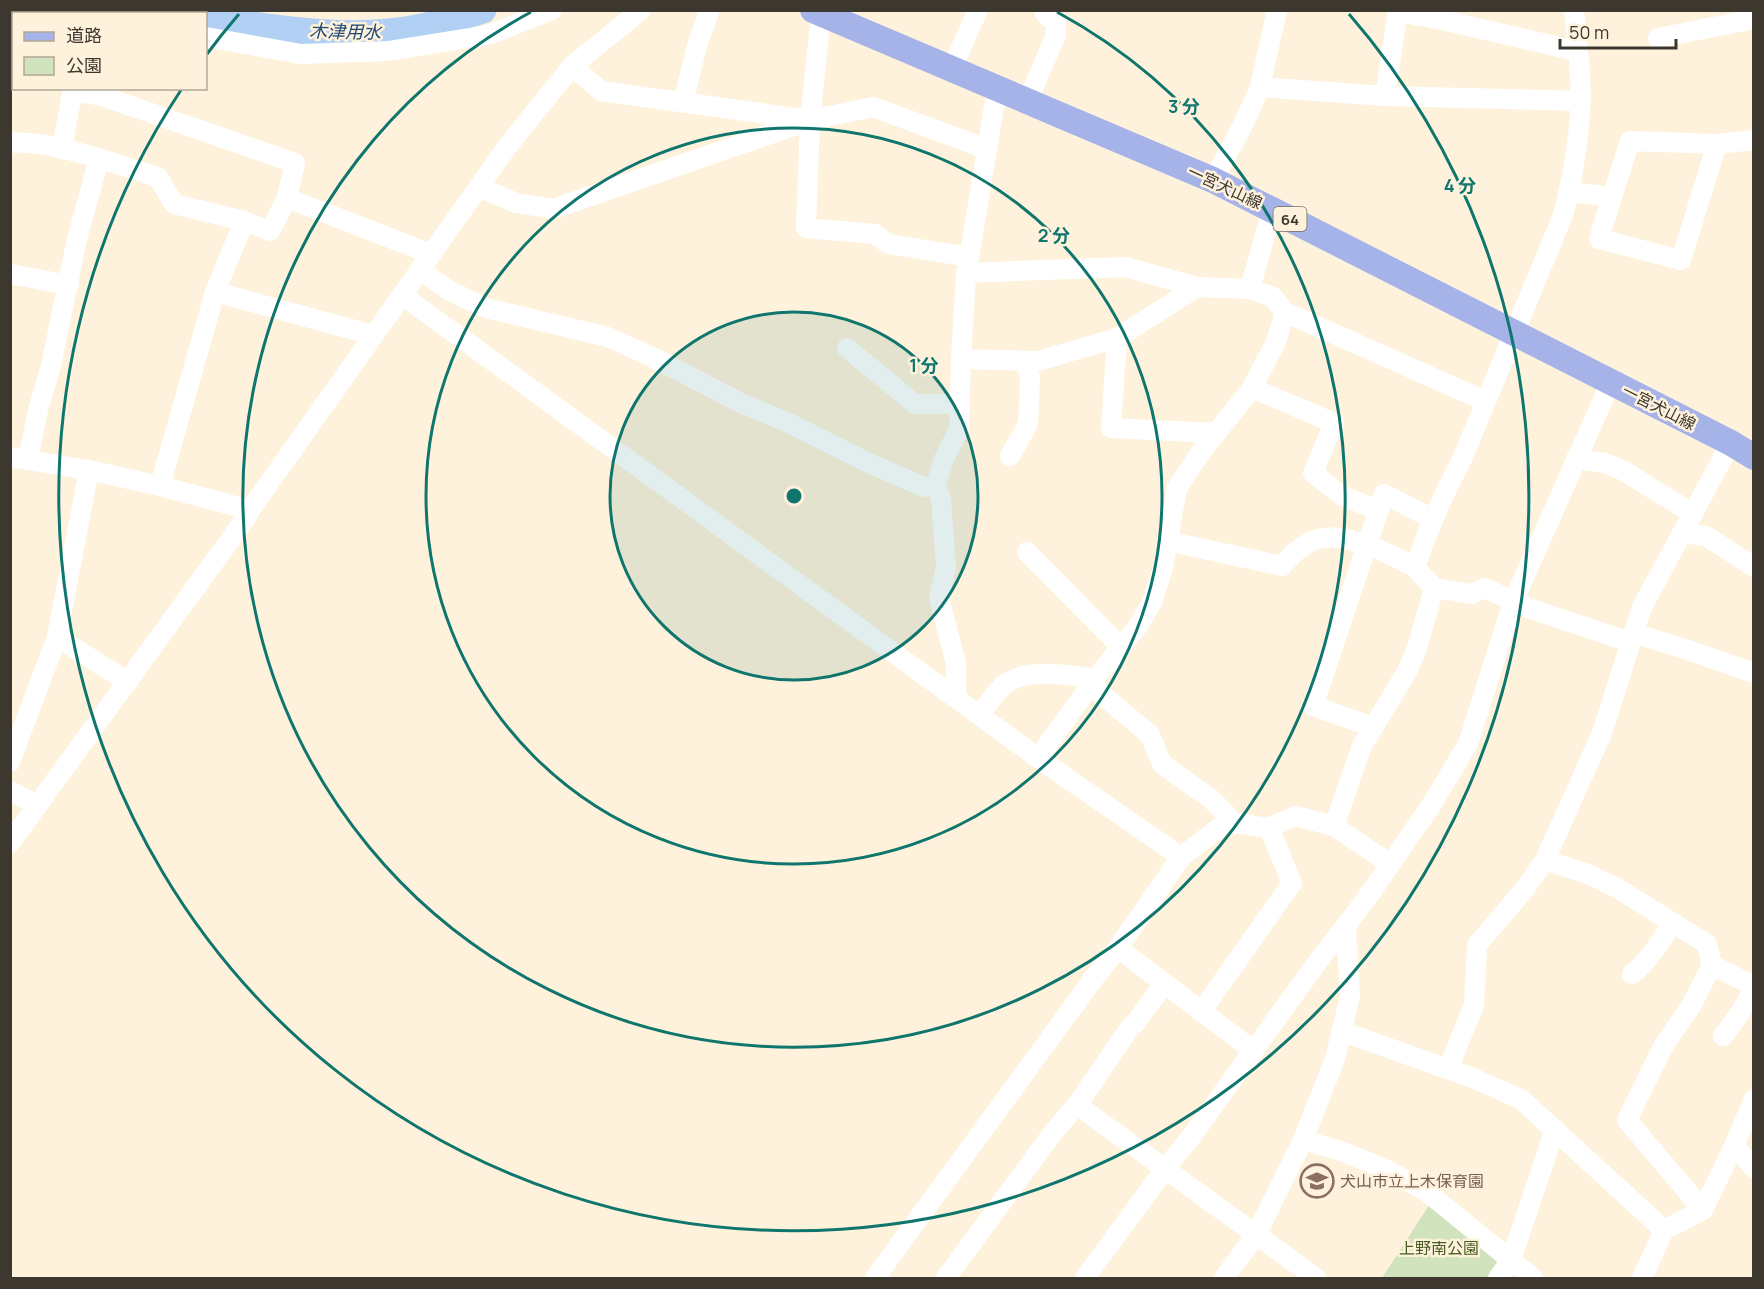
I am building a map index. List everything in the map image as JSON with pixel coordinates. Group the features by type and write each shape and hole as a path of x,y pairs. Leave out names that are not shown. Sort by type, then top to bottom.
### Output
{"main road":[{"name":"一宮犬山線","path":"817,13 1213,180 1731,443 1754,457"}],"street":[{"path":"207,37 301,54 388,51 488,35 552,10"},
{"path":"10,843 128,682 507,147 572,66 641,10"},
{"path":"683,103 698,42 710,10"},
{"path":"951,70 978,10"},
{"path":"1027,102 1056,35 1056,23 1045,13 1046,10"},
{"path":"1213,180 1242,127 1260,87 1278,10"},
{"path":"1415,567 1433,519 1463,457 1563,215 1569,192 1580,101 1574,10"},
{"path":"1385,96 1398,11 1577,51"},
{"path":"817,13 806,228 875,234 889,244 968,265 1125,267 1197,287 1250,289 1273,297 1285,312 1485,401"},
{"path":"1658,38 1754,19"},
{"path":"572,66 602,91 810,120"},
{"path":"1260,87 1385,96 1580,101"},
{"path":"956,698 956,664 939,598 946,567 941,499 936,485 944,459 959,429 968,265 997,89"},
{"path":"10,143 27,141 62,149 158,177 174,204 244,220 270,231 287,198 295,163 102,96 72,90 62,149"},
{"path":"478,187 516,203 553,209 810,120 873,107 987,149"},
{"path":"1718,144 1681,260 1599,239 1630,141 1718,144 1754,140"},
{"path":"99,159 77,239 69,285 19,459 89,470 250,510"},
{"path":"1569,192 1612,197"},
{"path":"287,198 425,262 450,291 486,308 608,337 742,404 789,423 869,464 924,487 936,485"},
{"path":"1250,289 1272,210"},
{"path":"160,486 215,292 244,220"},
{"path":"10,274 69,285"},
{"path":"961,360 1038,361 1117,338 1197,287"},
{"path":"215,292 374,335"},
{"path":"402,295 1038,758 1181,857"},
{"path":"1038,758 1093,682 1138,626 1152,602 1162,568 1177,488 1215,433 1252,388 1276,342 1285,312"},
{"path":"1117,338 1110,428 1215,433"},
{"path":"847,348 915,404 960,404"},
{"path":"1010,456 1028,424 1030,377 1025,361"},
{"path":"1085,1278 1346,926 1430,807 1468,744 1513,602 1611,382"},
{"path":"1252,388 1334,423 1313,472 1341,495 1379,511"},
{"path":"1448,1069 1474,1005 1477,945 1524,890 1545,860 1602,733 1642,606 1731,443"},
{"path":"1576,459 1605,463 1624,471 1693,514"},
{"path":"10,762 57,638 89,470"},
{"path":"1373,727 1313,706 1384,494 1433,519"},
{"path":"1683,534 1706,536 1754,567"},
{"path":"1167,541 1282,566 1310,542 1325,538 1368,543 1415,567 1434,588 1471,594 1485,588 1513,602 1632,638 1688,650 1754,673"},
{"path":"1027,552 1121,647"},
{"path":"1334,826 1362,746 1408,670 1417,648 1434,588"},
{"path":"57,638 128,682"},
{"path":"979,715 1012,680 1029,676 1061,674 1093,682 1150,735 1162,764 1211,799 1236,824"},
{"path":"10,791 38,805"},
{"path":"875,1278 1118,948 1181,857 1227,822 1269,828 1295,816 1334,826 1390,864"},
{"path":"1202,1012 1292,883 1269,828"},
{"path":"1545,860 1588,874 1707,944 1712,965 1691,1006 1664,1045 1628,1120 1703,1210"},
{"path":"1632,974 1655,950 1672,922"},
{"path":"1224,1278 1256,1235 1303,1140 1335,1059 1350,996 1346,926"},
{"path":"1118,948 1254,1051"},
{"path":"1712,965 1754,987 1738,1016 1723,1036"},
{"path":"945,1278 1055,1130 1077,1105 1129,1029 1164,984"},
{"path":"1341,1031 1473,1078 1522,1100 1664,1230"},
{"path":"1642,1278 1664,1230 1703,1210 1754,1099"},
{"path":"1077,1105 1316,1278"},
{"path":"1498,1278 1511,1260 1555,1129"},
{"path":"1303,1140 1341,1151 1388,1170 1427,1192 1533,1278"},
{"path":"1734,1146 1754,1168"}],"green space":[{"name":"上野南公園","path":"1433,1199 1499,1264 1488,1278 1382,1278"}],"waterway":[{"name":"木津用水","path":"158,10 168,12"},
{"name":"木津用水","path":"207,18 297,31 343,34 401,31 448,21 483,10"}],"place":[{"name":"犬山市立上木保育園","path":"1317,1181"}]}
